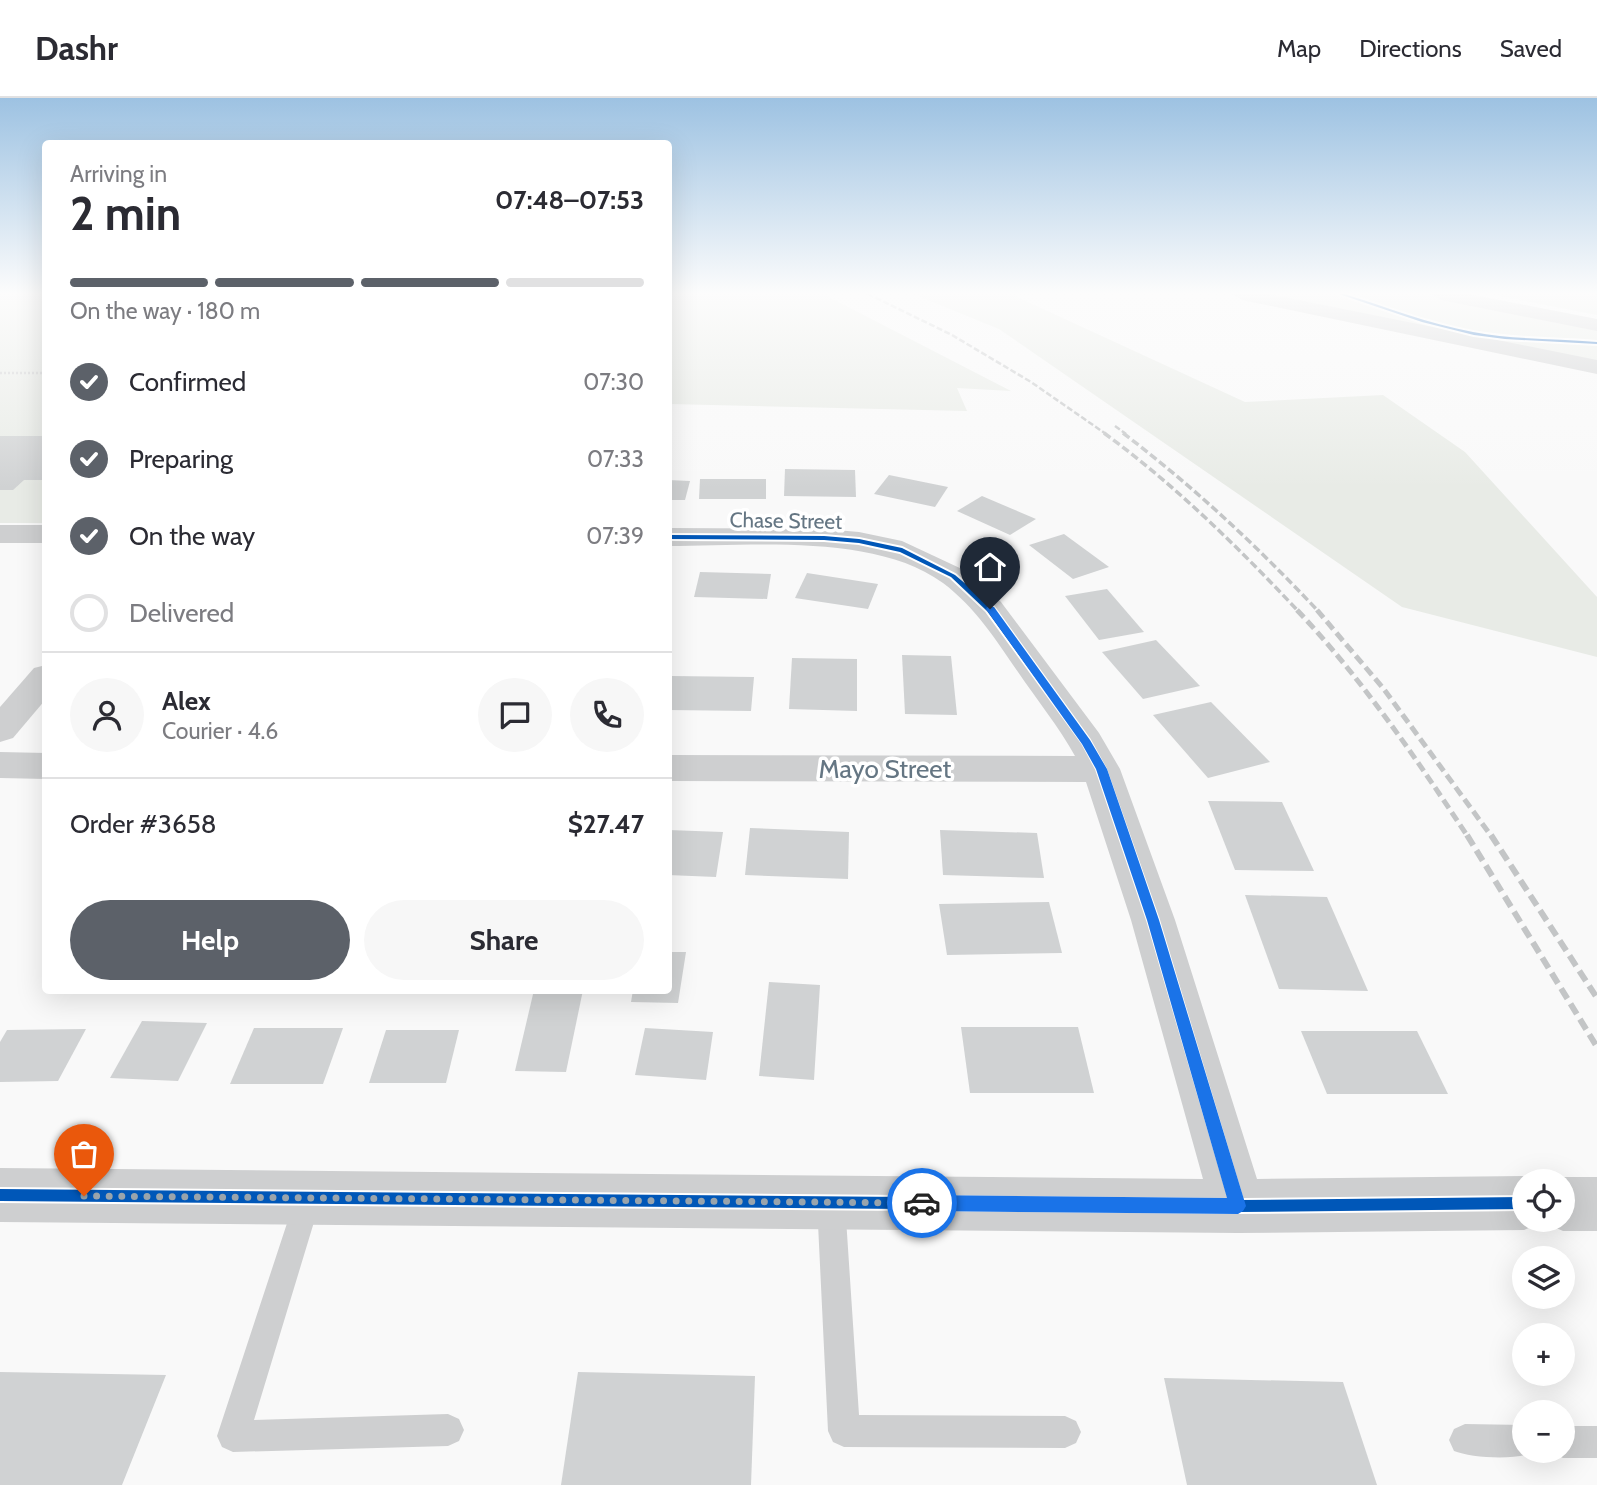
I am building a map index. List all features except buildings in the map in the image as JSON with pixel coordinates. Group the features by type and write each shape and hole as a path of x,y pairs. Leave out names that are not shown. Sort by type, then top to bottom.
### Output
{"street":[{"path":"1553,359 1597,368"},
{"path":"0,534 42,534"},
{"name":"Chase Street","path":"672,537 824,538 859,541 902,550 953,576 990,609 1086,742 1101,769 1153,920 1238,1206"},
{"path":"0,730 42,681"},
{"path":"0,765 42,766"},
{"name":"Mayo Street","path":"672,768 1101,769"},
{"path":"0,1195 1238,1206 1512,1203"},
{"path":"1575,1204 1597,1204"}],"lane":[{"path":"308,1198 233,1436 448,1430"},
{"path":"831,1202 844,1431 1065,1433"},
{"path":"1465,1440 1512,1441"},
{"path":"1575,1442 1597,1442"}],"path":[{"path":"0,373 42,373"}],"shaded area":[{"path":"0,359 42,359 42,523 0,523"},
{"path":"672,359 948,359 1011,391 957,388 967,411 672,404"},
{"path":"1042,359 1151,359 1245,402 1383,395 1465,452 1597,597 1597,657 1402,607"},
{"path":"1572,359 1597,359 1597,364"}],"railway":[{"path":"992,359 1031,382 1106,434"},
{"path":"1115,426 1126,434"},
{"path":"1104,433 1156,474 1205,518 1299,612"},
{"path":"1123,433 1225,518 1319,612"},
{"path":"1297,610 1366,691 1468,837"},
{"path":"1317,610 1383,688 1492,837"},
{"path":"1467,835 1597,1047"},
{"path":"1491,835 1597,998"}],"cycle path":[{"path":"672,537 824,538 859,541 902,550 953,576 990,609 1086,742 1101,769 1153,920 1238,1206"},
{"path":"0,1195 1238,1206 1512,1203"}],"way so far":[{"path":"84,1196 922,1203"}],"route":[{"path":"922,1203 1238,1206 1153,920 1101,769 1086,742 990,609"}]}
